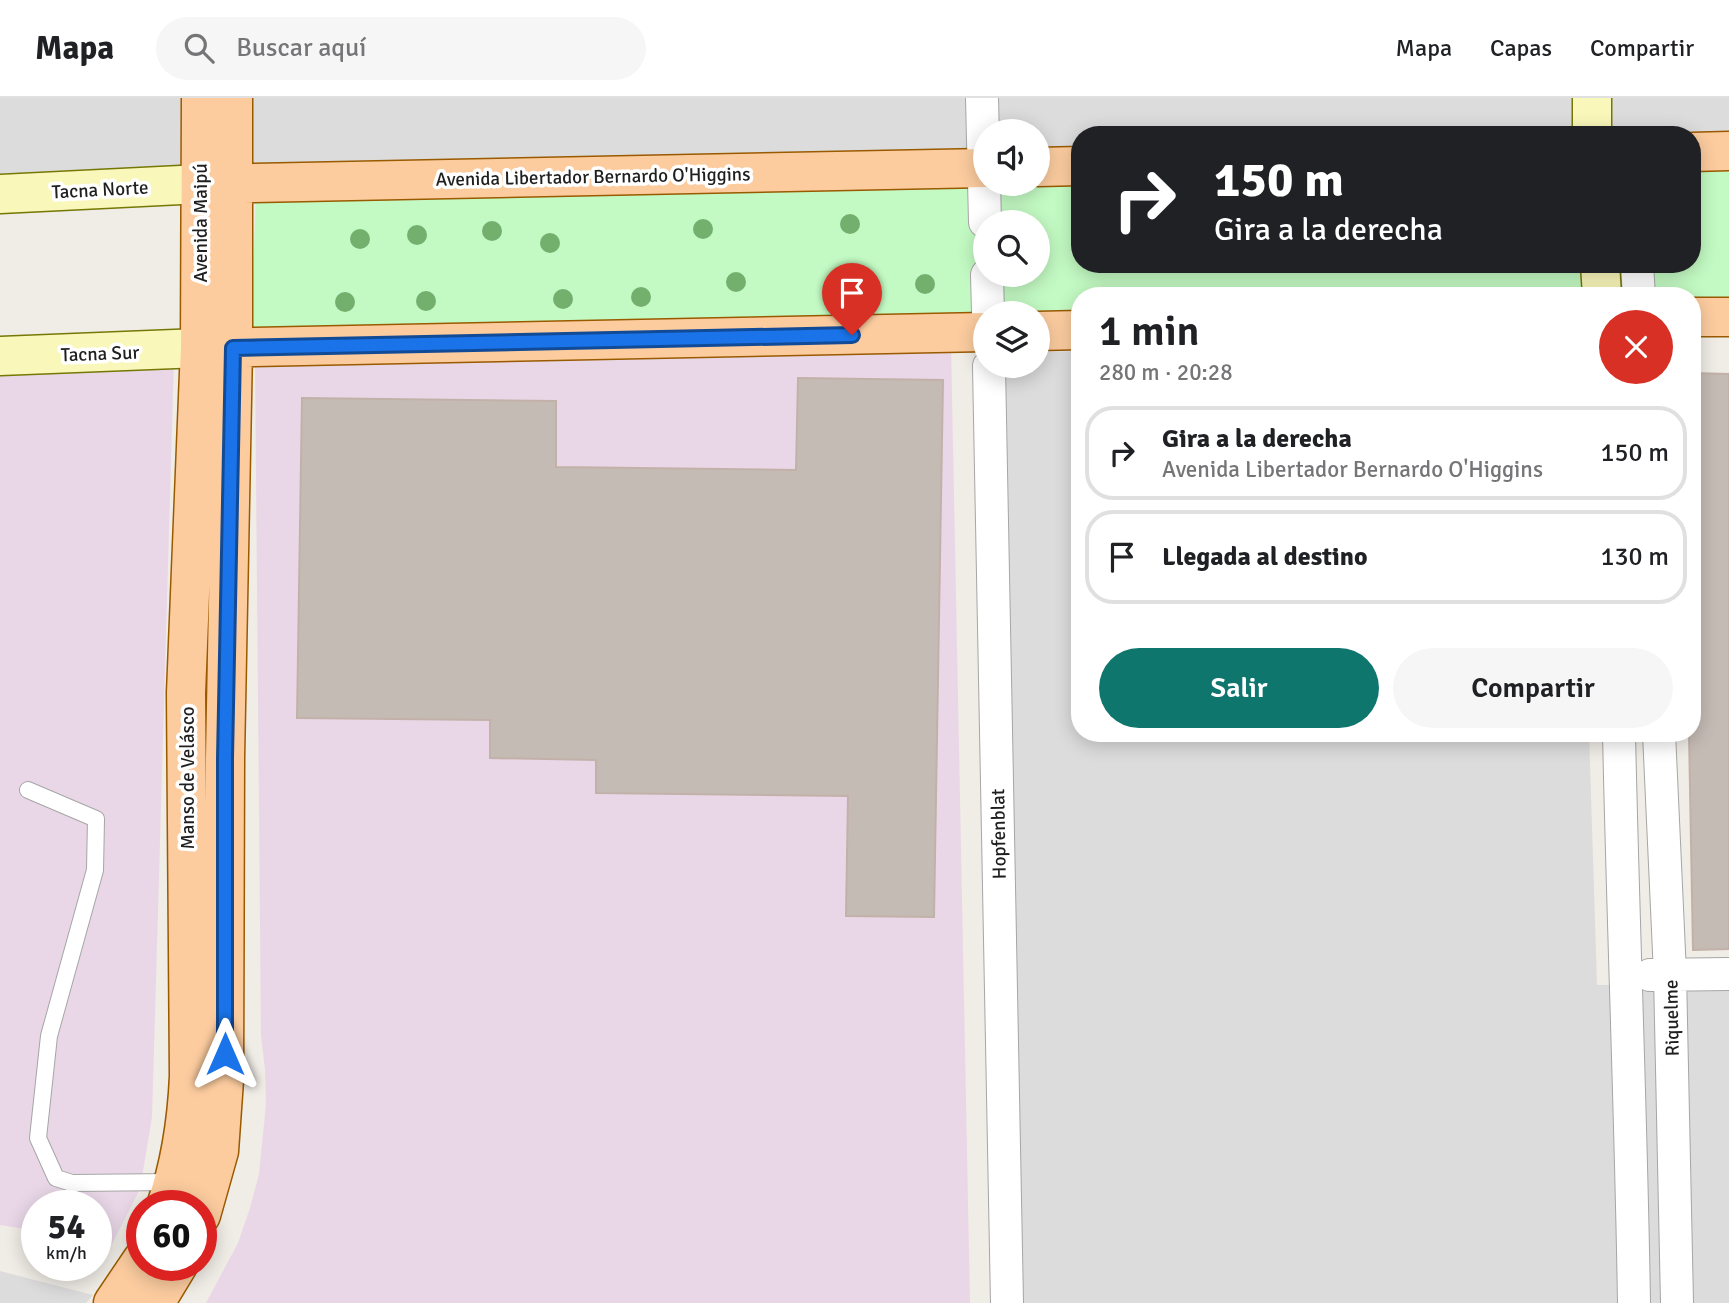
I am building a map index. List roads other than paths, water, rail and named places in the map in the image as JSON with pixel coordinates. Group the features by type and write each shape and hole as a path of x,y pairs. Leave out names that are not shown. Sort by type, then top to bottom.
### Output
{"main road":[{"name":"Avenida Maipú","path":"201,98 216,184 216,348"},
{"name":"Avenida Maipú","path":"216,184 233,98"},
{"path":"1701,152 1729,152"},
{"path":"1050,167 1071,166"},
{"name":"Avenida Libertador Bernardo O'Higgins","path":"216,184 973,168"},
{"path":"1701,317 1729,317"},
{"path":"1050,331 1071,330"},
{"path":"216,348 973,332"},
{"name":"Manso de Velásco","path":"171,1190 183,1147 188,1100 186,693 216,348"},
{"name":"Manso de Velásco","path":"208,1190 219,1151 225,1080 225,758 216,348"},
{"path":"113,1303 128,1281"},
{"path":"155,1303 168,1281"}],"street":[{"path":"982,98 983,119"},
{"path":"1592,98 1592,126"},
{"name":"Tacna Norte","path":"0,194 216,184"},
{"name":"Tacna Sur","path":"0,356 216,348"},
{"name":"Hopfenblat","path":"989,378 1007,1303"},
{"path":"1619,742 1630,1063 1634,1303"},
{"name":"Riquelme","path":"1659,742 1670,974 1677,1303"},
{"path":"1625,976 1729,974"}],"lane":[{"path":"29,790 96,820 95,870 48,1036 38,1138 56,1178 72,1184 131,1190"}]}
